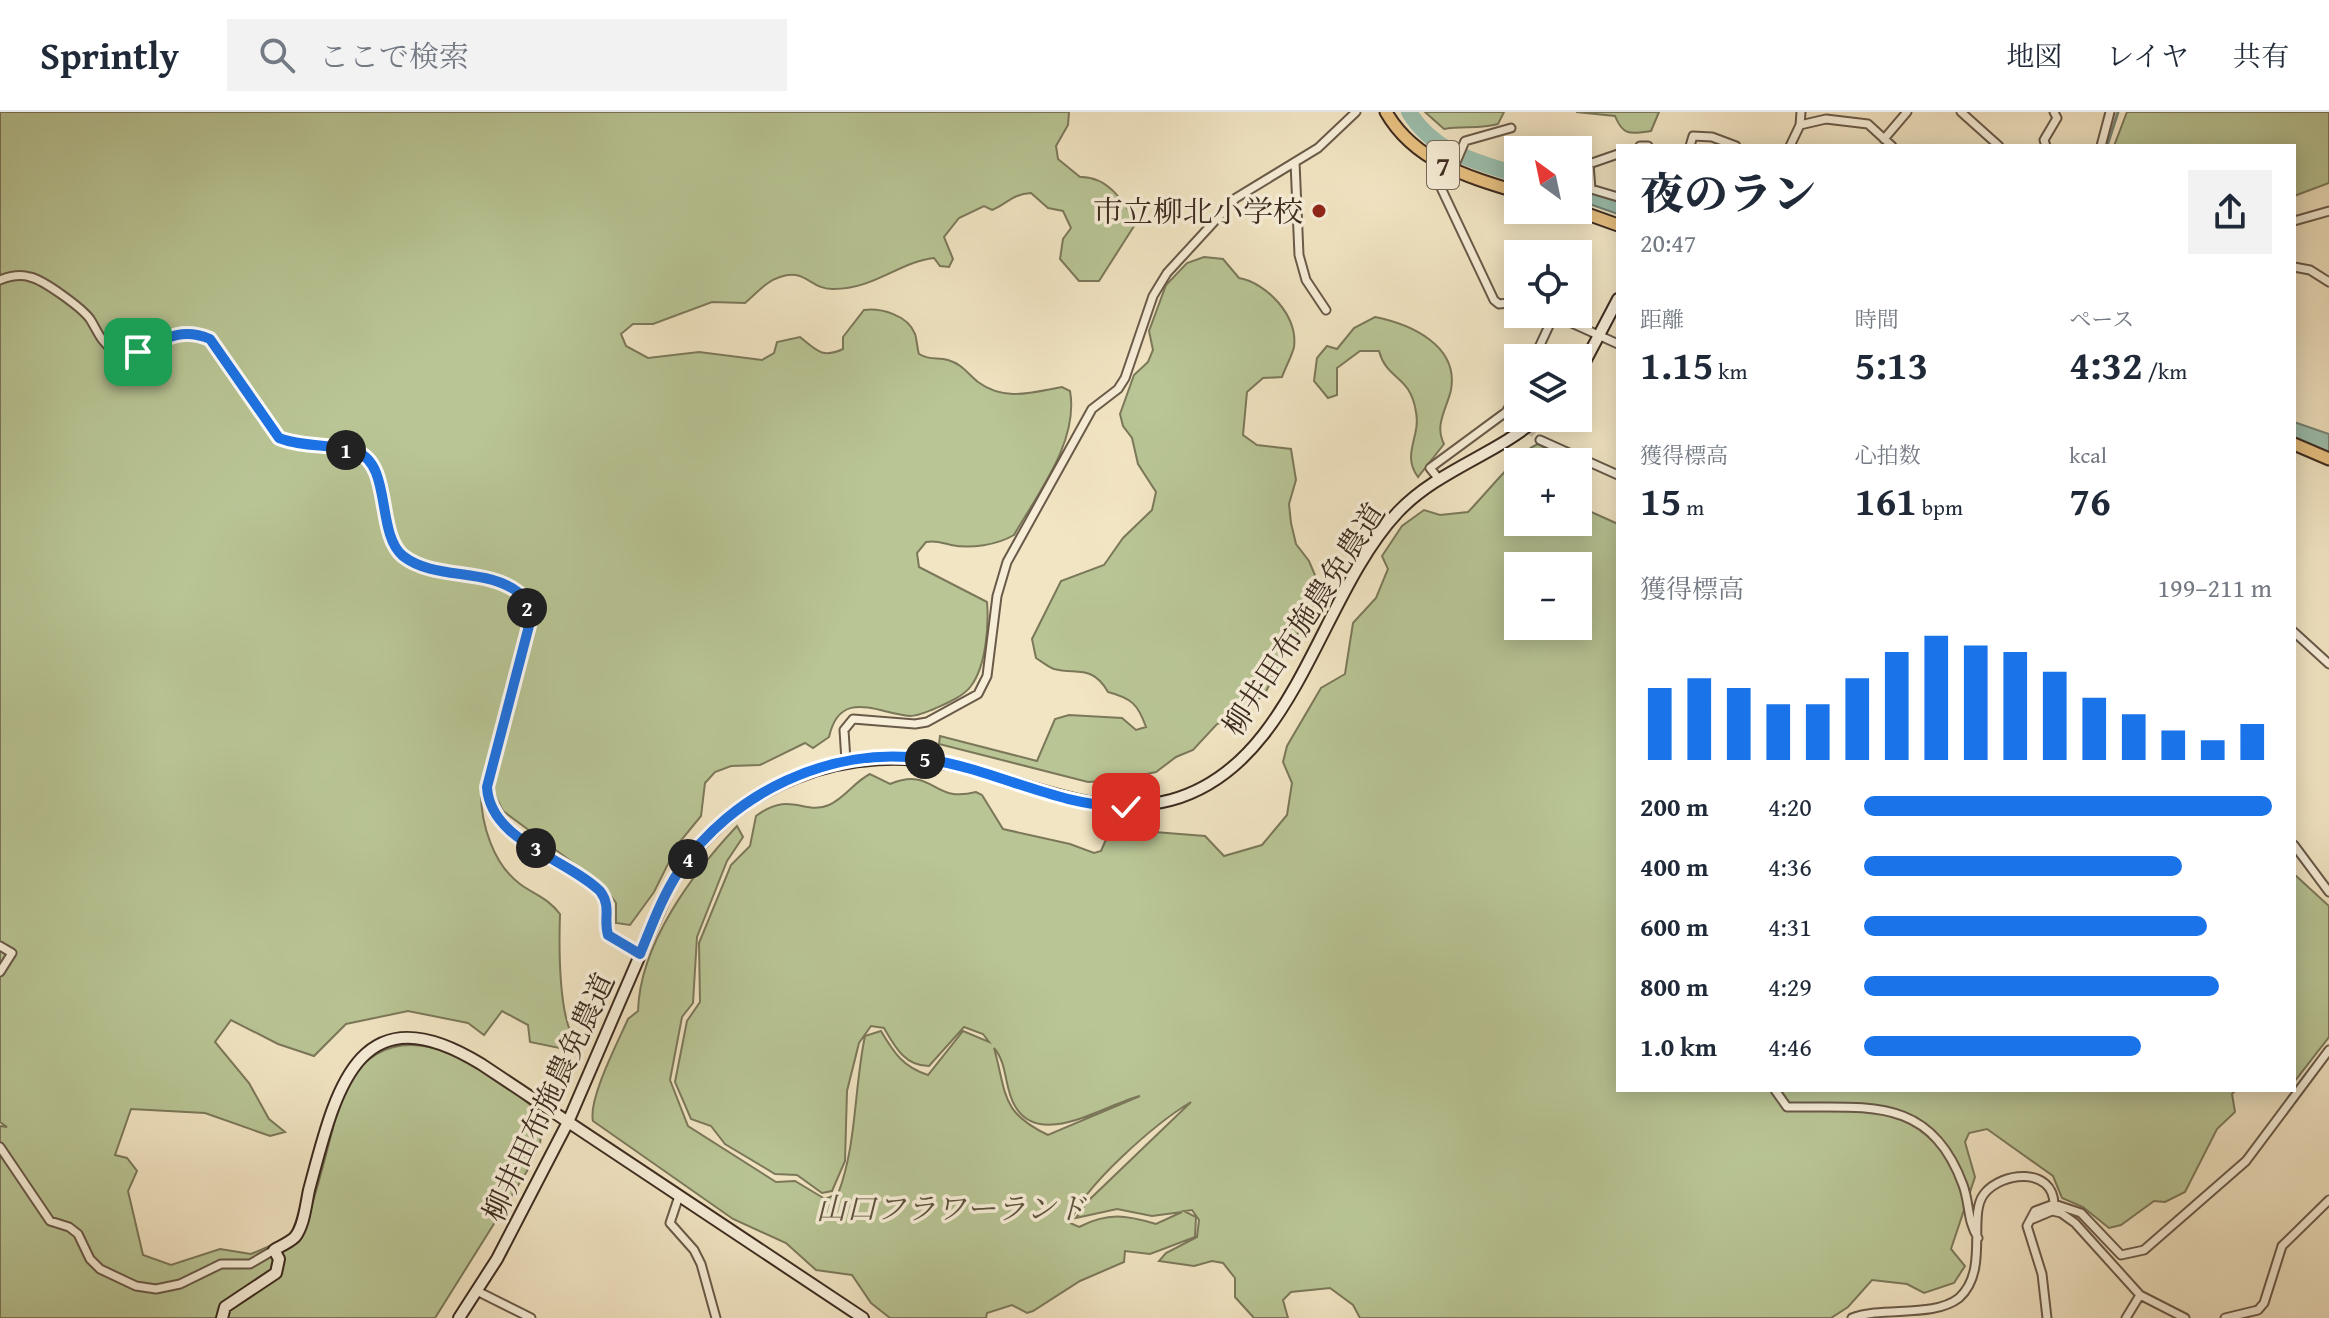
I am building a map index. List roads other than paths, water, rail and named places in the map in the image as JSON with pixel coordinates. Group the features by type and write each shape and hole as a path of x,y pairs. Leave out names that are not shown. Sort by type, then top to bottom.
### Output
{"main road":[{"name":"7","path":"1386,112 1405,138 1439,163 1504,187"},
{"path":"1592,216 1616,224"},
{"path":"2296,445 2329,459"}],"street":[{"path":"846,761 844,730 853,719 915,724 927,722 978,694 987,676 997,596 1007,562 1092,409 1118,389 1125,378 1157,286 1236,198 1318,148 1356,112"},
{"path":"1791,144 1800,125 1801,112"},
{"path":"1884,139 1907,112"},
{"path":"1961,112 1997,144"},
{"path":"2102,144 2110,112"},
{"path":"2045,144 2044,140 2058,114"},
{"path":"1800,125 1826,119 1868,124 1890,144"},
{"path":"1454,167 1462,146 1473,137 1511,128"},
{"path":"1691,144 1693,136 1712,137 1731,144"},
{"path":"1616,155 1589,164 1591,189 1616,196"},
{"path":"1295,162 1299,255 1306,280 1326,310"},
{"path":"1439,163 1434,173 1439,185 1494,300 1504,303"},
{"path":"2296,220 2329,211"},
{"path":"2296,267 2310,270 2329,282"},
{"path":"0,280 13,275 32,277 82,309 104,342 125,353 138,352 181,332 195,332 210,339 279,438 295,444 357,452 367,458 375,469 392,537 405,557 429,567 490,580 519,593 530,622 487,787 487,801 503,825 600,891 609,908 608,935 640,954"},
{"path":"1592,351 1616,303"},
{"path":"1584,328 1616,343"},
{"path":"1438,478 1430,468 1504,418"},
{"name":"柳井田布施農免農道","path":"459,1318 477,1291 568,1122 679,870 721,823 776,785 846,761 925,759 1109,807 1148,805 1194,792 1232,768 1258,742 1376,540 1413,497 1438,478 1515,432"},
{"path":"1540,440 1616,474"},
{"path":"2296,634 2329,664"},
{"path":"2296,848 2329,892"},
{"path":"0,946 12,953 0,972"},
{"path":"0,1147 50,1221 78,1234 90,1259 100,1269 136,1286 156,1289 180,1284 221,1264 250,1264 299,1230 341,1084 354,1065 381,1045 416,1038 444,1043 863,1318"},
{"path":"2047,1318 2042,1274 2027,1234 2035,1211 2054,1204 2081,1213 2121,1255 2144,1250 2246,1161 2329,1050"},
{"path":"1776,1092 1787,1107 1899,1113 1925,1125 1963,1184 1970,1225 1980,1240"},
{"path":"1852,1318 1866,1314 1935,1309 1959,1298 1975,1267 1980,1240 1978,1205 1983,1195 2000,1181 2028,1176 2044,1182 2051,1188 2054,1204"},
{"path":"679,1196 670,1223 694,1250 708,1282 716,1318"},
{"path":"2225,1318 2260,1314 2282,1246 2329,1200"},
{"path":"2031,1220 2045,1212 2061,1213 2075,1223 2140,1295 2185,1318"},
{"path":"222,1318 225,1307 276,1273 279,1259 274,1250"},
{"path":"477,1291 531,1318"},
{"path":"2126,1318 2140,1295"}],"waterway":[{"path":"1409,112 1419,126 1443,146 1471,160 1504,171"},
{"path":"2108,144 2118,112"}],"tunnel":[{"path":"1531,432 1540,440"}],"place":[{"name":"市立柳北小学校","path":"1319,211"}],"park label":[{"name":"山口フラワーランド","path":"951,1208"}]}
